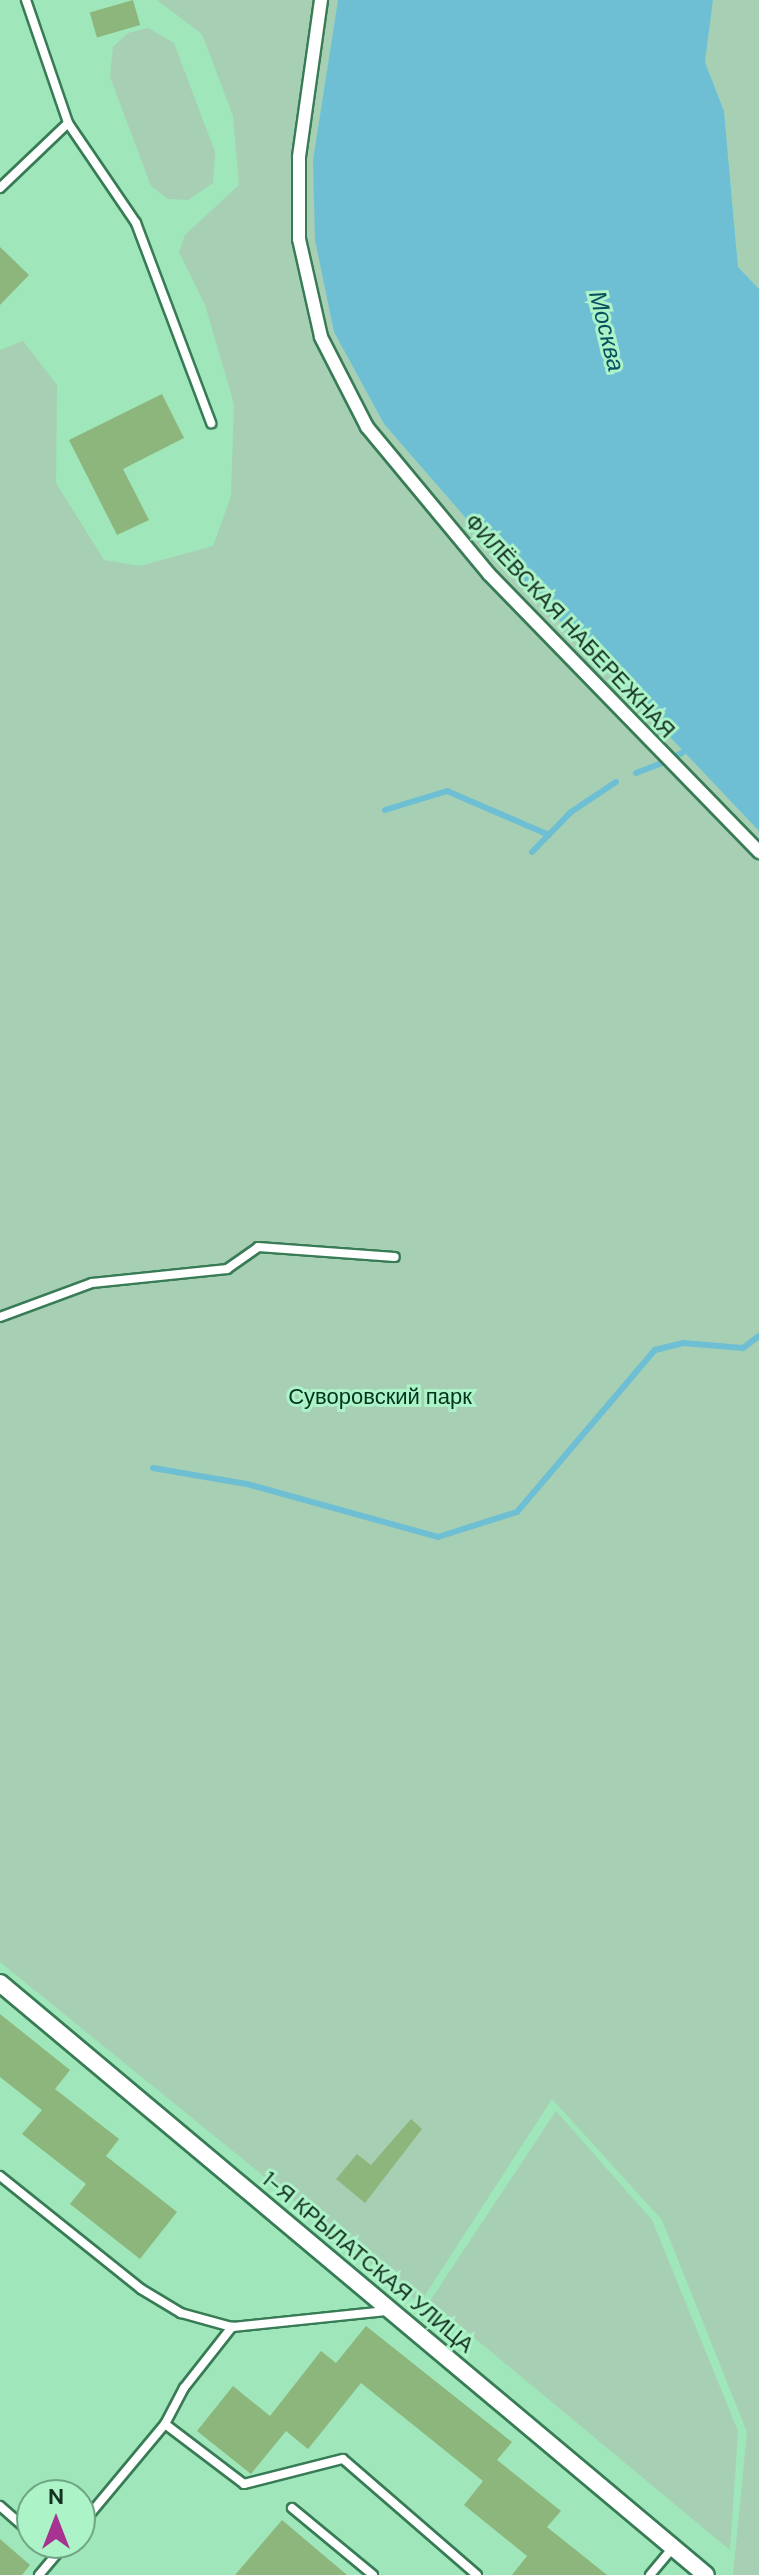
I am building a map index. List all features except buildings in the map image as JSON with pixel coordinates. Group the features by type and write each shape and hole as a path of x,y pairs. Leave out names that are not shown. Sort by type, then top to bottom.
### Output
{"street":[{"name":"ФИЛЁВСКАЯ НАБЕРЕЖНАЯ","path":"321,0 299,157 299,239 321,337 334,363 367,427 489,574 759,852"},
{"name":"1-Я КРЫЛАТСКАЯ УЛИЦА","path":"0,1983 706,2575"}],"lane":[{"path":"26,0 68,123 136,223 211,423"},
{"path":"0,188 68,123"},
{"path":"0,1317 92,1283 227,1269 258,1247 395,1257"},
{"path":"0,2176 141,2289 181,2313 232,2327 392,2311"},
{"path":"96,2507 165,2424 184,2388 232,2327"},
{"path":"165,2424 244,2484 343,2459 477,2575"},
{"path":"0,2506 16,2520"},
{"path":"292,2508 373,2575"},
{"path":"650,2575 673,2547"},
{"path":"39,2575 52,2559"}],"green space":[{"name":"Суворовский парк","path":"157,0 338,0 313,160 334,332 384,424 504,562 759,831 759,2575 733,2575 747,2432 662,2220 552,2099 420,2303 0,1962 0,350 23,341 57,385 56,483 104,560 140,566 213,546 231,496 234,404 205,305 179,252 185,235 239,185 233,116 202,34"},
{"path":"713,0 759,0 759,289 738,267 724,111 705,62"},
{"path":"148,28 174,43 215,152 213,183 188,200 168,199 151,186 110,77 113,47 128,33"},
{"path":"556,2111 652,2220 738,2431 730,2550 430,2301"}],"water":[{"name":"Москва","path":"338,0 713,0 705,62 724,111 738,267 759,289 759,831 504,562 384,424 334,332 315,240 313,160"}],"waterway":[{"path":"673,757 682,753"},
{"path":"636,773 660,764"},
{"path":"532,852 571,812 616,782"},
{"path":"385,810 447,791 549,835"},
{"path":"153,1468 247,1484 438,1537 517,1512 655,1350 683,1343 743,1348 759,1336"}]}
